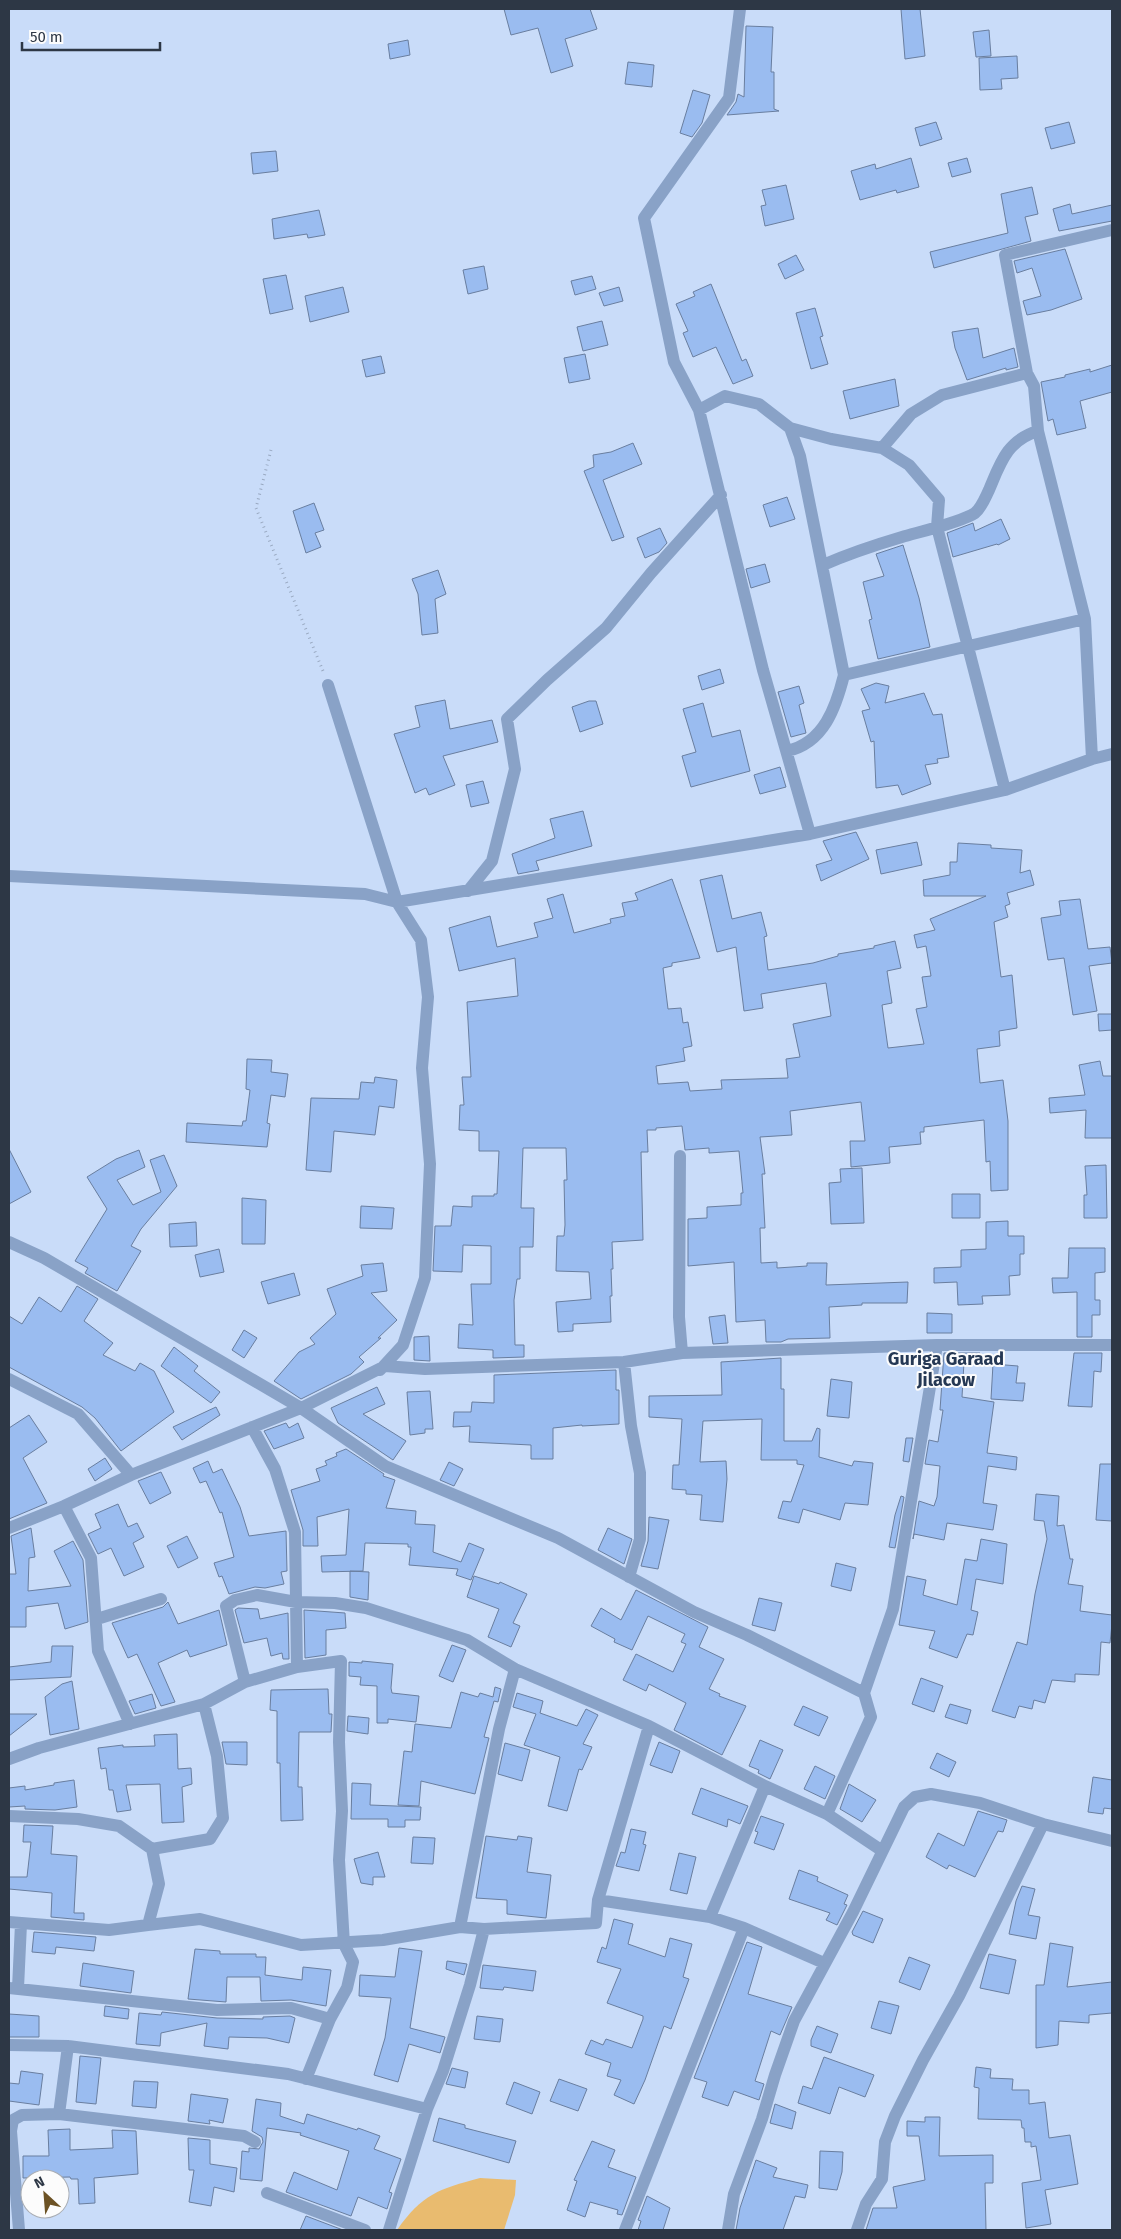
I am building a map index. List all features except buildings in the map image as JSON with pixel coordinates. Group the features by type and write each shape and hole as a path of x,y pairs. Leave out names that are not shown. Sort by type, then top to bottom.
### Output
{"street":[{"path":"740,9 729,98 644,218 674,362 699,410 763,670 810,834"},
{"path":"1092,758 1085,619 1038,432 1034,386 1027,373 1005,255 1112,230"},
{"path":"882,448 911,414 942,395 1027,373"},
{"path":"699,410 725,396 760,404 790,428 831,439 882,448 909,465 939,500 938,527 1005,790"},
{"path":"787,751 798,749 817,735 829,720 838,699 844,675 800,456 790,428"},
{"path":"823,565 877,544 938,527 974,514 982,504 1001,462 1014,442 1025,435 1038,432"},
{"path":"468,891 492,861 515,769 508,719 547,680 606,628 651,573 721,495"},
{"path":"844,675 1085,619"},
{"path":"328,684 397,902 420,940 428,997 422,1068 430,1164 425,1278 404,1344 380,1370"},
{"path":"9,876 365,894 397,902 810,834 1005,790 1092,758 1112,754"},
{"path":"680,1156 679,1317 682,1353"},
{"path":"9,1242 44,1258 301,1408 385,1466 558,1538 694,1612 746,1635 864,1693"},
{"path":"827,1814 871,1717 864,1693 893,1609 937,1345"},
{"path":"9,1528 64,1506 131,1475 301,1408 385,1366 425,1369 624,1362 682,1353 937,1345 1112,1345"},
{"path":"624,1362 631,1426 640,1473 640,1539 629,1577"},
{"path":"9,1379 78,1414 131,1475"},
{"path":"252,1427 275,1469 296,1532 297,1667"},
{"path":"64,1506 91,1558 98,1651 130,1724"},
{"path":"245,1682 226,1606 236,1600 257,1595 296,1602 334,1603 366,1608 467,1640 515,1669 649,1726 765,1786 827,1814 881,1850"},
{"path":"97,1619 161,1599"},
{"path":"9,1759 40,1748 204,1704 245,1682 297,1667 341,1661 339,1742 342,1811 339,1860 344,1944 353,1962 347,1988 330,2019 306,2079"},
{"path":"460,1927 499,1729 515,1669"},
{"path":"9,1816 78,1820 118,1826 152,1849 210,1839 223,1818 216,1756 204,1704"},
{"path":"330,2019 291,2008 217,2010 13,1988 15,1923 109,1930 200,1920 301,1946 382,1940 460,1927 484,1930 596,1923 598,1900 649,1726"},
{"path":"710,1917 765,1786"},
{"path":"728,2230 734,2194 762,2119 794,2021 852,1912 881,1850 904,1807 915,1797 931,1794 980,1803 1043,1824 1112,1841"},
{"path":"857,2230 866,2204 882,2179 885,2142 895,2116 972,1969 1043,1824"},
{"path":"148,1925 159,1884 152,1849"},
{"path":"598,1900 710,1917 744,1928 824,1963"},
{"path":"624,2230 744,1928"},
{"path":"389,2230 427,2109 443,2071 470,1985 484,1930"},
{"path":"9,2045 68,2046 288,2074 427,2109"},
{"path":"59,2114 68,2046"},
{"path":"19,2230 11,2131 13,2120 22,2115 59,2114 244,2136 255,2142"},
{"path":"267,2194 365,2230"}],"path":[{"path":"271,450 256,508 328,684"}],"shaded area":[{"path":"480,2178 516,2180 515,2195 504,2230 397,2230 415,2208 432,2195"}],"district":[{"name":"Guriga Garaad Jilacow","path":"946,1369"}]}
